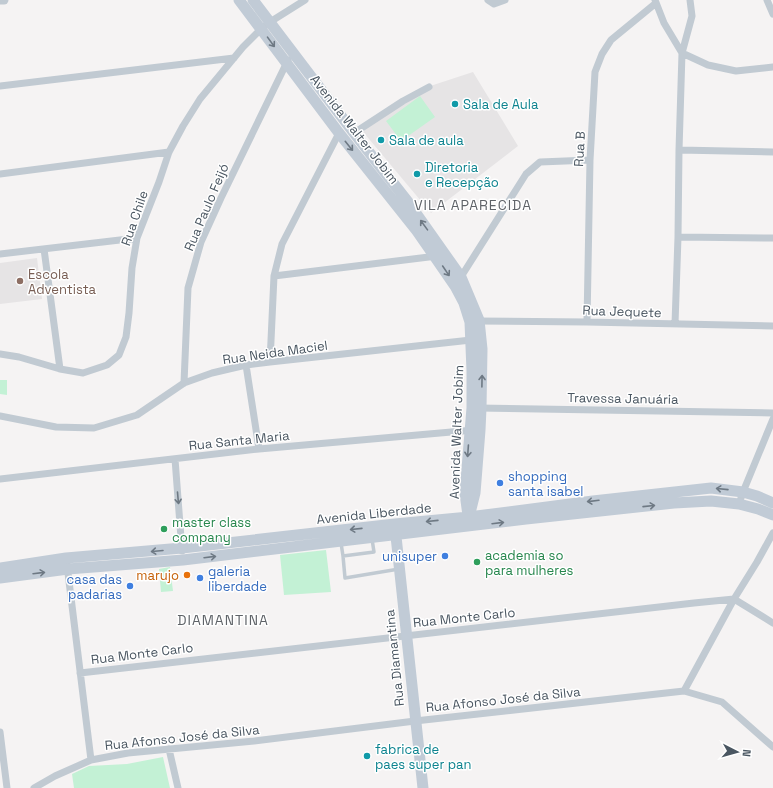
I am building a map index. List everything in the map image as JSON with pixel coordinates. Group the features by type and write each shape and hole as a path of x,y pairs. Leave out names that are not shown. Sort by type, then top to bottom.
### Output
{"main road":[{"name":"Avenida Walter Jobim","path":"239,0 293,53 408,202 458,281 475,321 482,349 475,430 475,493 469,522"},
{"name":"Avenida Walter Jobim","path":"253,0 286,62 339,133 417,231 439,253"},
{"name":"Avenida Walter Jobim","path":"475,321 471,340 472,371 477,408"},
{"name":"Avenida Liberdade","path":"0,578 67,564 182,548 395,530 469,522 711,488 743,492 773,503"},
{"name":"Avenida Liberdade","path":"526,514 711,501 739,504 758,509 773,516"},
{"name":"Avenida Liberdade","path":"0,568 183,560 372,537 395,530"},
{"name":"Rua Diamantina","path":"395,530 423,788"}],"street":[{"name":"Rua Chile","path":"0,354 19,357 60,370 83,373 107,364 118,355 126,337 132,268 137,238 169,152 200,99 243,47 266,25 305,0"},
{"path":"491,2 505,0"},
{"path":"675,324 682,53 692,16 690,0"},
{"path":"766,0 773,14"},
{"path":"655,1 664,23 682,53 708,65 736,71 773,67"},
{"name":"Rua B","path":"587,322 590,160 595,72 602,54 611,40 655,1"},
{"name":"Rua Paulo Feijó","path":"184,383 188,288 201,242 220,198 286,62 293,53"},
{"path":"0,86 234,58"},
{"path":"354,133 403,101 429,87"},
{"path":"270,362 274,276 282,244 339,133"},
{"path":"679,150 773,152"},
{"path":"0,174 169,152"},
{"path":"458,281 526,174 540,162 590,160"},
{"path":"678,237 773,238"},
{"path":"0,254 137,238"},
{"path":"44,249 60,370"},
{"path":"274,276 439,253"},
{"name":"Rua Jequete","path":"475,321 773,326"},
{"name":"Rua Neida Maciel","path":"0,416 56,427 94,428 137,415 184,383 212,373 246,365 471,340"},
{"path":"246,365 259,449"},
{"name":"Travessa Januária","path":"477,408 773,413"},
{"path":"739,504 773,419"},
{"name":"Rua Santa Maria","path":"0,479 259,449 475,430"},
{"path":"174,460 183,560"},
{"path":"684,691 773,533"},
{"path":"67,564 91,760"},
{"path":"734,600 773,623"},
{"name":"Rua Monte Carlo","path":"80,672 694,603 734,600"},
{"name":"Rua Afonso José da Silva","path":"34,788 55,776 91,760 128,753 254,741 684,691 722,702 773,747"},
{"path":"0,732 7,788"},
{"path":"169,749 178,788"}],"lane":[{"path":"342,556 374,552 372,537"},
{"path":"341,541 345,578 399,569"}],"shaded area":[{"path":"473,72 518,146 431,213 359,127 415,91"},
{"name":"Escola Adventista","path":"37,258 42,299 0,304 0,263"}],"green space":[{"path":"420,96 435,117 401,141 386,121"},
{"path":"0,380 7,380 7,395 0,394"},
{"path":"326,550 331,592 284,595 280,555"},
{"path":"170,567 173,591 161,592 159,569"},
{"path":"163,757 170,788 74,788 72,774 89,766 127,764"}],"place":[{"name":"Sala de Aula","path":"455,104"},
{"name":"Sala de aula","path":"381,140"},
{"name":"Diretoria e Recepção","path":"417,174"},
{"name":"Escola Adventista","path":"20,281"},
{"name":"shopping santa isabel","path":"500,483"},
{"name":"master class company","path":"164,529"},
{"name":"unisuper","path":"445,556"},
{"name":"academia so para mulheres","path":"477,562"},
{"name":"marujo","path":"187,575"},
{"name":"galeria liberdade","path":"200,578"},
{"name":"casa das padarias","path":"130,586"},
{"name":"fabrica de paes super pan","path":"367,756"}],"district":[{"name":"VILA APARECIDA","path":"473,205"},
{"name":"DIAMANTINA","path":"223,620"}]}
